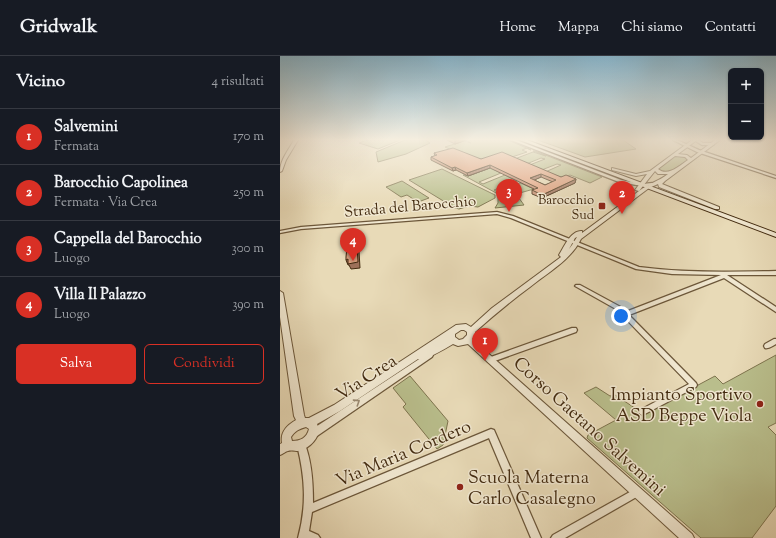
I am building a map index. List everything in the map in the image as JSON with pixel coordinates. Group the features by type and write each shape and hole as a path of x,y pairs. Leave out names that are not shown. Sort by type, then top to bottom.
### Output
{"main road":[{"path":"584,162 717,208 776,233"},
{"path":"596,162 614,169 645,184 776,233"}],"street":[{"path":"571,162 620,181 645,184 663,180"},
{"path":"614,169 636,175 652,171 664,162"},
{"path":"687,162 663,180 660,184 661,186 717,208"},
{"path":"733,162 776,177"},
{"path":"468,333 455,329 452,337 458,343 495,310 558,260 579,238 645,184 652,171"},
{"path":"652,171 672,173"},
{"name":"Strada del Barocchio","path":"280,232 301,228 490,213 512,217 638,268 724,275 776,272"},
{"path":"724,275 776,310"},
{"name":"Strada del Barocchio","path":"624,314 724,275"},
{"path":"578,286 624,314 694,385 643,412"},
{"path":"280,293 309,440 296,446 284,443"},
{"path":"490,360 574,330"},
{"name":"Corso Gaetano Salvemini","path":"468,333 490,360 688,538"},
{"name":"Via Crea","path":"306,424 437,350 452,337"},
{"name":"Via Crea","path":"306,424 337,408 405,364 452,337"},
{"path":"767,346 776,341"},
{"name":"Via Crea","path":"405,364 437,350"},
{"path":"284,443 306,424"},
{"name":"Via Maria Cordero","path":"310,509 491,433 536,538"},
{"path":"301,445 310,493 310,509 304,536 315,538"},
{"path":"556,538 637,492"}],"green space":[{"path":"518,162 530,162 524,165"},
{"path":"536,162 565,162 602,177 590,183 570,175 558,180 543,173 561,165 557,164 539,171 527,166"},
{"path":"666,162 684,162 668,173 656,170"},
{"path":"490,168 501,173 479,182 483,184 505,175 517,181 494,190 498,192 520,183 534,189 516,194 524,205 495,208 498,203 498,194 463,175 468,176"},
{"path":"442,169 495,195 495,198 478,207 469,206 459,209 452,207 451,203 445,202 409,180"},
{"path":"402,181 429,198 418,202 407,195 401,197 386,187"},
{"path":"776,355 776,423 768,427 776,435 776,506 752,538 701,538 587,438 588,435 616,420 584,393 596,387 610,396 615,395 644,414 715,376 723,384"},
{"path":"410,376 448,421 443,445 437,449 403,407 406,404 393,388"}],"building":[{"path":"441,162 527,162 561,177 566,175 576,179 542,195 532,190 538,188 490,165 467,173 455,167 452,168","holes":["541,174 556,180 545,185 530,178"]},
{"path":"357,246 358,262 348,264 348,259 346,260 347,247"}],"place":[{"name":"Barocchio Sud","path":"602,206"},
{"name":"Cappella del Barocchio","path":"509,212"},
{"name":"Barocchio Capolinea","path":"622,214"},
{"name":"Villa Il Palazzo","path":"353,261"},
{"name":"Salvemini","path":"485,361"},
{"name":"Impianto Sportivo ASD Beppe Viola","path":"760,404"},
{"name":"Scuola Materna Carlo Casalegno","path":"460,487"}]}
